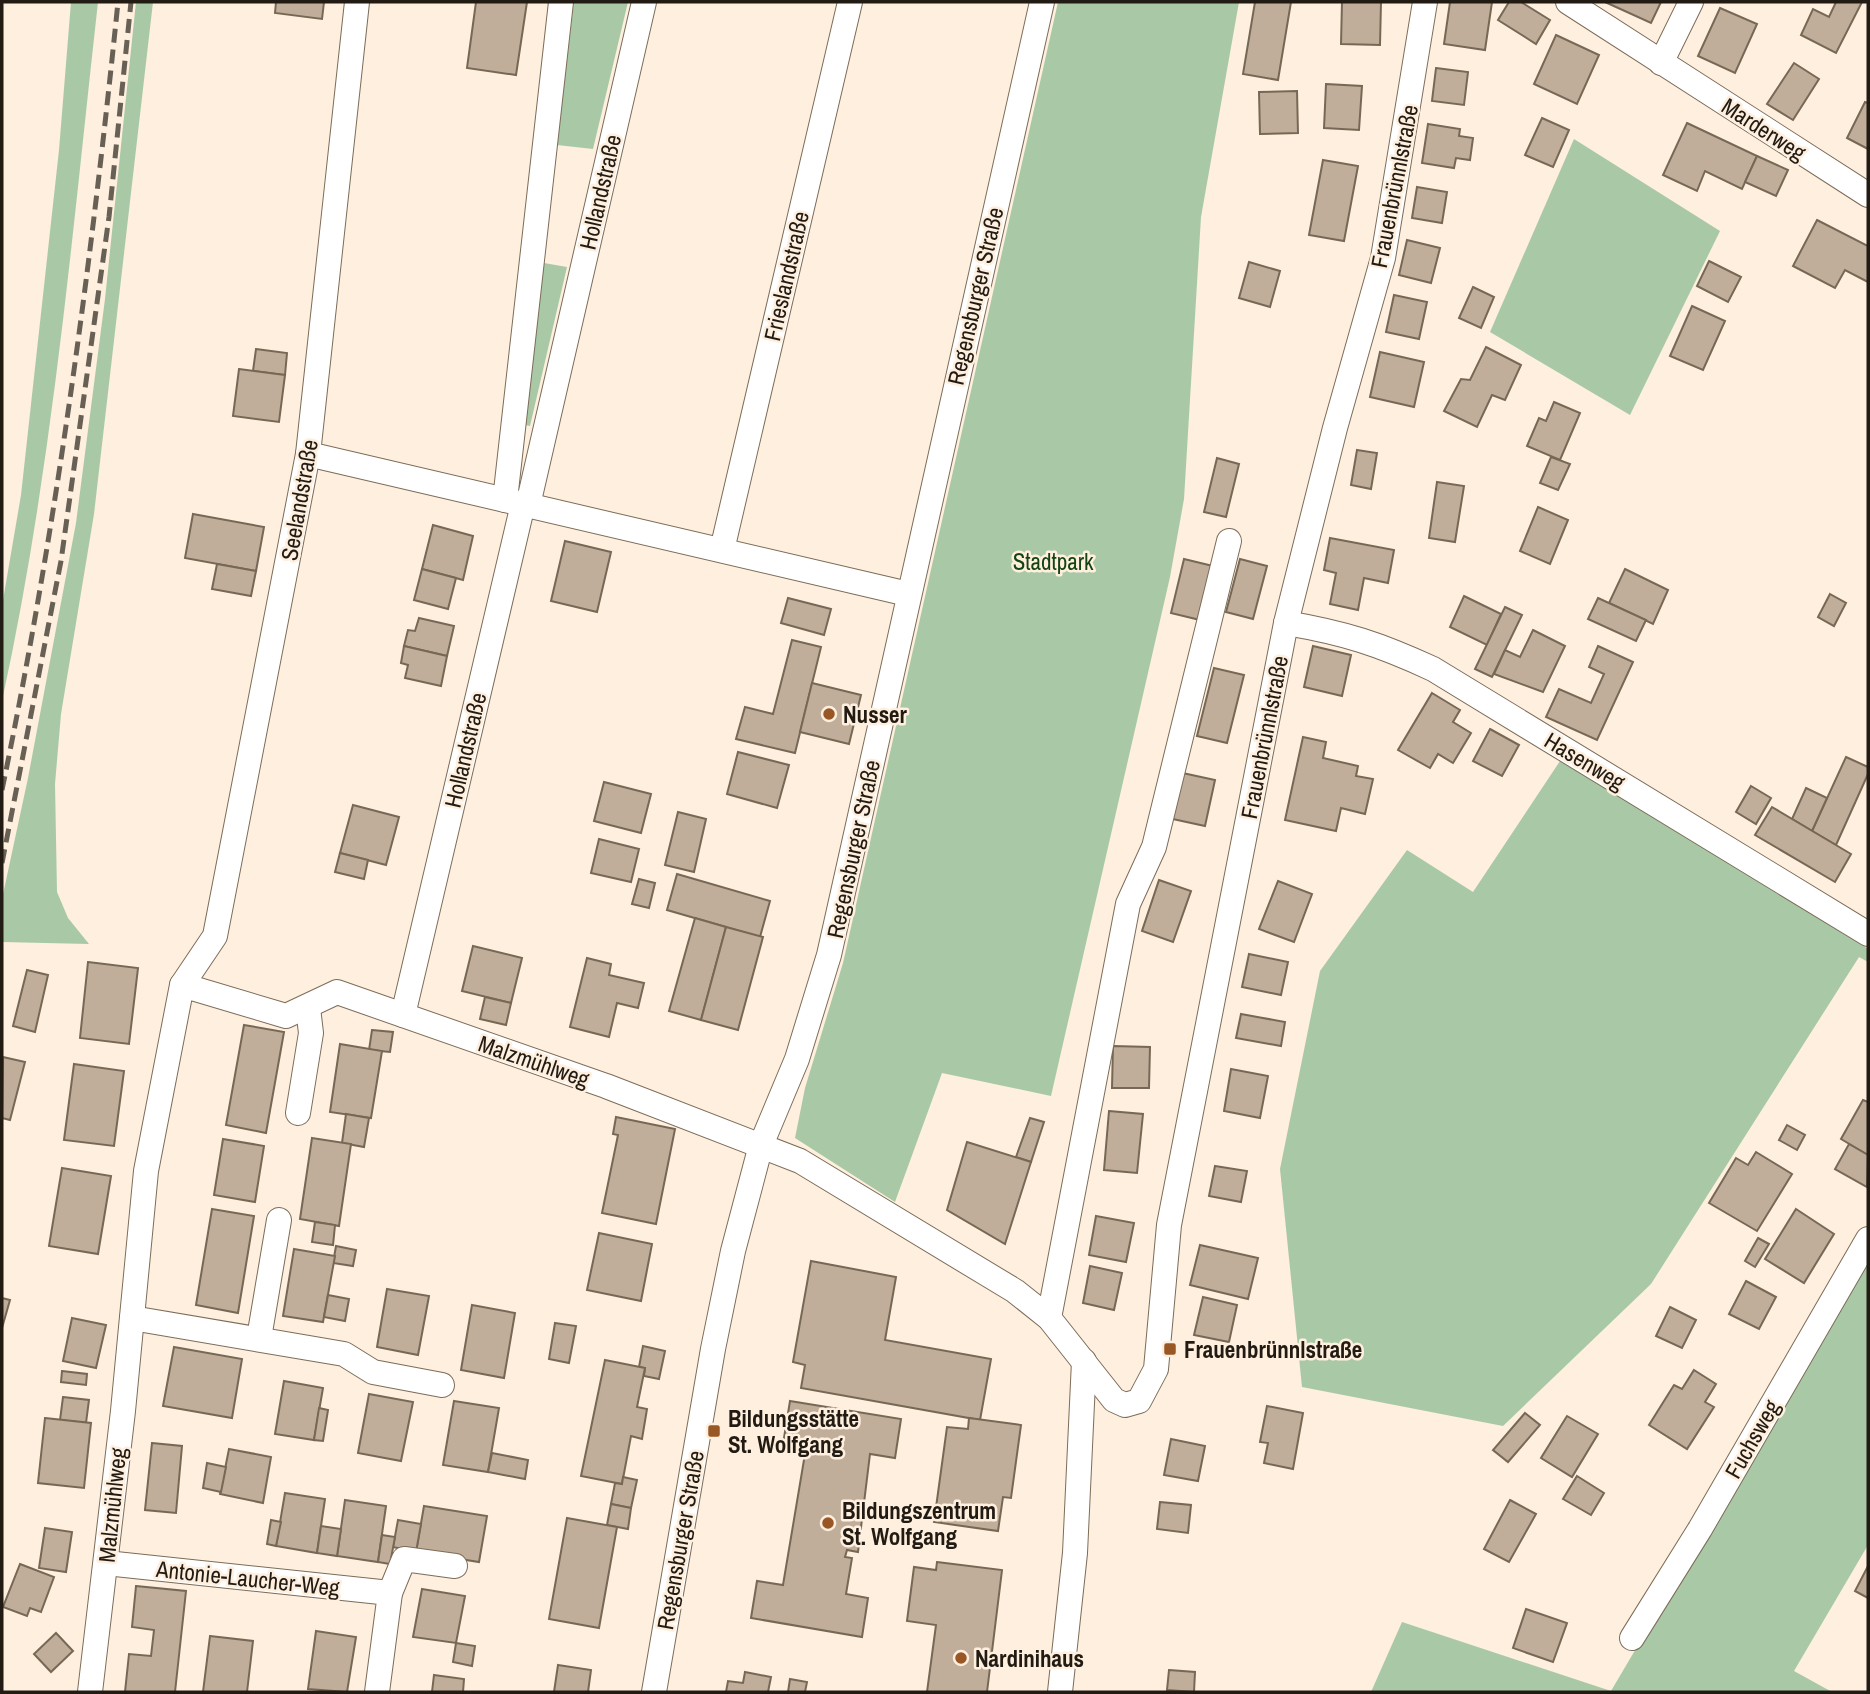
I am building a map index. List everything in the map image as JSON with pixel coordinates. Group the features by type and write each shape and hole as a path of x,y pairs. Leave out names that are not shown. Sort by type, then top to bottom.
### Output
{"street":[{"name":"Seelandstraße","path":"182,985 215,936 308,454 357,2"},
{"name":"Hollandstraße","path":"519,503 561,2"},
{"name":"Hollandstraße","path":"404,1015 519,503 644,2"},
{"name":"Frieslandstraße","path":"722,550 850,2"},
{"name":"Regensburger Straße","path":"654,1692 713,1349 733,1251 761,1145 797,1059 829,955 1042,2"},
{"name":"Frauenbrünnlstraße","path":"761,1145 800,1161 1014,1291 1049,1318 1114,1400 1125,1405 1139,1401 1156,1369 1169,1225 1286,624 1335,428 1382,258 1426,2"},
{"name":"Marderweg","path":"1567,2 1868,195"},
{"path":"1661,63 1691,2"},
{"path":"308,454 908,594"},
{"path":"1049,1318 1128,904 1154,847 1229,541"},
{"name":"Hasenweg","path":"1286,624 1345,633 1386,647 1433,670 1868,934"},
{"name":"Malzmühlweg","path":"90,1692 106,1563 146,1171 182,985 286,1016 337,992 761,1145"},
{"path":"298,1112 311,1033 307,1008"},
{"path":"260,1338 278,1220"},
{"name":"Fuchsweg","path":"1632,1638 1700,1529 1868,1239"},
{"path":"132,1318 344,1354 373,1372 442,1385"},
{"path":"1060,1692 1075,1553 1084,1361"},
{"path":"377,1692 390,1593 404,1559 455,1566"},
{"name":"Antonie-Laucher-Weg","path":"106,1563 390,1593"}],"green space":[{"path":"71,2 98,2 47,441 2,701 2,606 21,495 59,150"},
{"path":"136,2 153,2 94,514 61,714 55,784 57,892 68,918 89,944 2,942 2,899 28,778 76,523 105,299"},
{"path":"574,2 628,2 593,149 557,145"},
{"name":"Stadtpark","path":"1058,2 1239,2 1201,217 1184,499 1170,577 1051,1096 942,1073 895,1202 795,1138 805,1088 843,963"},
{"path":"1574,139 1720,231 1630,415 1490,332"},
{"path":"544,263 567,267 530,426 525,425"},
{"path":"1560,761 1823,918 1868,949 1868,962 1859,957 1651,1284 1503,1426 1302,1387 1280,1169 1320,971 1407,850 1473,892"},
{"path":"1868,1255 1868,1545 1794,1671 1832,1692 1371,1692 1402,1622 1611,1691"}],"building":[{"path":"276,2 324,2 322,19 275,13"},
{"path":"476,2 527,2 516,75 467,68"},
{"path":"1255,2 1291,2 1278,80 1243,74"},
{"path":"1342,2 1381,2 1380,45 1341,44"},
{"path":"1450,2 1492,2 1485,50 1444,44"},
{"path":"1509,2 1521,2 1550,20 1536,44 1498,20"},
{"path":"1605,2 1661,2 1651,23"},
{"path":"1836,2 1862,2 1836,53 1801,35 1813,9 1829,17"},
{"path":"1720,8 1757,24 1735,73 1698,56"},
{"path":"1556,35 1599,55 1577,104 1534,84"},
{"path":"1794,63 1819,79 1793,120 1767,104"},
{"path":"1436,68 1468,72 1464,105 1432,101"},
{"path":"1326,84 1362,86 1359,130 1324,128"},
{"path":"1297,91 1298,133 1260,134 1259,92"},
{"path":"1865,102 1868,103 1868,149 1847,138"},
{"path":"1542,118 1569,130 1553,167 1525,155"},
{"path":"1687,123 1757,156 1742,189 1705,171 1697,191 1663,175"},
{"path":"1428,124 1460,129 1459,136 1473,138 1470,160 1456,158 1454,168 1422,163"},
{"path":"1757,156 1788,170 1776,196 1745,182"},
{"path":"1323,160 1358,166 1344,241 1309,235"},
{"path":"1417,187 1447,192 1442,223 1412,218"},
{"path":"1817,220 1868,246 1868,282 1845,270 1835,288 1793,266"},
{"path":"1407,240 1440,248 1431,283 1399,275"},
{"path":"1709,261 1741,277 1728,302 1697,286"},
{"path":"1249,262 1280,271 1270,307 1239,298"},
{"path":"1473,287 1494,297 1481,328 1459,318"},
{"path":"1394,295 1427,302 1419,339 1386,332"},
{"path":"1692,306 1725,321 1703,370 1670,356"},
{"path":"1486,347 1521,365 1505,400 1492,395 1477,427 1444,411 1461,379 1470,380"},
{"path":"256,349 287,353 285,375 253,371"},
{"path":"1380,352 1424,362 1414,407 1370,397"},
{"path":"239,369 285,375 279,422 233,416"},
{"path":"1554,402 1580,413 1560,460 1527,446 1539,418 1546,421"},
{"path":"1357,450 1377,453 1371,489 1351,485"},
{"path":"1551,457 1570,464 1558,490 1540,483"},
{"path":"1217,458 1239,464 1226,517 1204,512"},
{"path":"1437,482 1464,486 1455,542 1429,538"},
{"path":"1538,507 1568,520 1550,564 1520,551"},
{"path":"193,514 264,527 256,571 185,558"},
{"path":"433,525 473,536 463,580 422,569"},
{"path":"1330,538 1394,550 1388,583 1364,578 1358,610 1330,604 1336,573 1324,570"},
{"path":"565,541 611,552 597,612 551,601"},
{"path":"1184,559 1213,566 1200,620 1171,613"},
{"path":"1240,559 1267,566 1253,619 1226,612"},
{"path":"217,564 256,571 251,596 212,589"},
{"path":"422,569 456,578 448,609 414,600"},
{"path":"1625,569 1668,590 1653,624 1609,603"},
{"path":"1830,594 1846,603 1834,626 1818,617"},
{"path":"1464,596 1501,614 1487,645 1450,627"},
{"path":"788,598 831,609 824,635 781,623"},
{"path":"1598,598 1646,620 1636,641 1588,619"},
{"path":"1505,607 1522,615 1492,677 1475,669"},
{"path":"419,618 454,626 447,656 404,646 408,630 415,631"},
{"path":"1533,630 1565,646 1543,692 1494,674 1505,650 1520,657"},
{"path":"792,640 821,647 795,753 736,739 745,707 773,714"},
{"path":"404,646 447,656 441,686 405,678 408,665 401,663"},
{"path":"1313,646 1351,655 1342,696 1304,687"},
{"path":"1598,646 1633,662 1597,740 1546,717 1559,689 1591,703 1604,674 1589,667"},
{"path":"1214,668 1244,675 1227,743 1197,736"},
{"path":"812,683 861,695 849,744 800,732"},
{"path":"1432,693 1460,710 1453,722 1471,733 1453,763 1438,754 1430,768 1398,750"},
{"path":"1490,729 1519,745 1502,776 1473,761"},
{"path":"1303,737 1326,742 1323,758 1358,766 1356,776 1373,779 1365,814 1341,808 1336,831 1285,820"},
{"path":"738,752 789,765 777,808 727,794"},
{"path":"1846,757 1868,767 1868,774 1836,845 1812,831"},
{"path":"1178,772 1215,780 1205,826 1168,818"},
{"path":"604,782 651,794 641,833 594,821"},
{"path":"1751,786 1771,798 1756,824 1736,812"},
{"path":"1806,788 1827,798 1812,831 1792,819"},
{"path":"353,805 399,817 386,865 340,853"},
{"path":"1772,807 1851,854 1835,882 1755,835"},
{"path":"678,812 706,819 694,872 665,865"},
{"path":"599,839 639,849 631,882 591,873"},
{"path":"340,853 368,860 364,879 335,872"},
{"path":"677,874 770,901 760,937 667,910"},
{"path":"639,879 655,883 649,908 632,904"},
{"path":"1159,880 1191,891 1173,942 1142,931"},
{"path":"1278,881 1312,894 1294,942 1259,929"},
{"path":"695,918 726,927 701,1020 669,1011"},
{"path":"726,927 763,937 738,1030 701,1020"},
{"path":"473,946 522,958 511,1003 462,991"},
{"path":"1249,954 1288,962 1281,995 1242,987"},
{"path":"587,958 611,964 609,975 644,983 638,1008 617,1003 609,1037 570,1027"},
{"path":"88,962 138,968 129,1044 80,1038"},
{"path":"27,970 48,975 35,1032 13,1026"},
{"path":"485,997 511,1003 506,1025 480,1019"},
{"path":"1241,1014 1285,1022 1281,1046 1236,1038"},
{"path":"244,1025 284,1032 266,1133 226,1125"},
{"path":"372,1030 393,1032 390,1052 369,1050"},
{"path":"340,1044 382,1051 371,1118 330,1112"},
{"path":"1113,1046 1150,1047 1149,1088 1112,1088"},
{"path":"3,1057 25,1062 10,1120 2,1118"},
{"path":"74,1064 124,1071 114,1146 64,1140"},
{"path":"1231,1069 1268,1076 1260,1118 1224,1111"},
{"path":"1863,1100 1868,1102 1868,1155 1841,1139"},
{"path":"1109,1111 1143,1114 1137,1173 1104,1170"},
{"path":"346,1114 369,1118 364,1147 342,1143"},
{"path":"616,1117 675,1129 656,1224 602,1213 618,1135 613,1134"},
{"path":"1030,1118 1044,1122 1031,1162 1016,1157"},
{"path":"1787,1125 1805,1135 1797,1150 1779,1140"},
{"path":"312,1138 351,1144 339,1226 300,1219"},
{"path":"223,1139 264,1146 255,1202 214,1195"},
{"path":"967,1142 1031,1162 1005,1244 947,1210"},
{"path":"1849,1144 1868,1155 1867,1187 1835,1169"},
{"path":"1756,1152 1792,1174 1757,1231 1709,1203 1736,1158 1748,1165"},
{"path":"1215,1166 1247,1171 1241,1202 1209,1196"},
{"path":"62,1168 111,1176 98,1254 49,1246"},
{"path":"212,1209 254,1216 238,1313 196,1305"},
{"path":"1796,1209 1834,1234 1804,1283 1765,1259"},
{"path":"1096,1216 1134,1223 1126,1262 1089,1255"},
{"path":"315,1222 335,1225 333,1245 312,1242"},
{"path":"599,1233 652,1244 641,1301 587,1290"},
{"path":"1758,1238 1769,1244 1755,1267 1745,1261"},
{"path":"1200,1245 1258,1258 1248,1299 1190,1285"},
{"path":"336,1246 356,1250 353,1266 333,1263"},
{"path":"294,1249 335,1256 323,1322 283,1316"},
{"path":"811,1261 896,1277 885,1340 991,1359 980,1420 801,1388 805,1365 793,1362"},
{"path":"1090,1266 1122,1273 1114,1310 1083,1303"},
{"path":"1746,1281 1776,1297 1759,1329 1729,1314"},
{"path":"387,1289 429,1296 418,1355 377,1347"},
{"path":"328,1295 349,1299 345,1321 324,1317"},
{"path":"1203,1297 1237,1305 1229,1342 1194,1335"},
{"path":"2,1298 10,1300 2,1328"},
{"path":"472,1305 515,1313 504,1378 461,1370"},
{"path":"1670,1307 1696,1320 1682,1348 1656,1336"},
{"path":"72,1318 106,1325 96,1368 63,1361"},
{"path":"555,1323 576,1326 569,1363 549,1359"},
{"path":"643,1346 665,1351 659,1379 644,1376 645,1368 639,1367"},
{"path":"174,1347 242,1359 232,1418 163,1406"},
{"path":"605,1360 645,1368 637,1407 647,1409 642,1439 631,1436 622,1484 581,1476"},
{"path":"1694,1370 1716,1384 1705,1402 1714,1407 1687,1449 1649,1425 1674,1385 1682,1389"},
{"path":"62,1371 87,1374 86,1385 61,1382"},
{"path":"284,1381 323,1388 314,1440 275,1434"},
{"path":"369,1394 413,1402 401,1461 358,1453"},
{"path":"63,1397 89,1400 86,1423 60,1420"},
{"path":"454,1401 499,1408 488,1472 443,1465"},
{"name":"Bildungszentrum St. Wolfgang","path":"790,1401 901,1419 895,1458 870,1454 858,1552 847,1550 845,1557 852,1558 846,1594 868,1598 862,1637 751,1618 757,1581 783,1585 807,1442 784,1438"},
{"path":"1267,1406 1303,1413 1293,1469 1264,1463 1268,1443 1260,1442"},
{"path":"319,1408 328,1410 323,1441 314,1440"},
{"path":"1525,1413 1540,1425 1508,1462 1493,1450"},
{"path":"1567,1416 1598,1434 1572,1477 1541,1458"},
{"path":"45,1418 91,1423 84,1488 38,1483"},
{"path":"969,1418 1021,1425 1011,1498 1003,1497 998,1531 934,1522 947,1427 968,1429"},
{"path":"1171,1439 1205,1446 1198,1481 1164,1475"},
{"path":"152,1443 182,1446 176,1513 145,1510"},
{"path":"229,1449 271,1457 263,1503 220,1494"},
{"path":"492,1453 528,1460 525,1479 488,1472"},
{"path":"207,1463 226,1467 221,1492 203,1488"},
{"path":"1577,1476 1604,1493 1591,1515 1563,1499"},
{"path":"623,1477 637,1480 631,1508 611,1504 615,1483 622,1484"},
{"path":"285,1493 325,1499 317,1553 276,1546"},
{"path":"345,1500 386,1506 378,1562 337,1556"},
{"path":"1510,1500 1536,1514 1509,1562 1484,1549"},
{"path":"1160,1502 1191,1505 1188,1533 1157,1529"},
{"path":"611,1504 631,1508 628,1529 607,1525"},
{"path":"424,1506 487,1516 479,1562 416,1552"},
{"path":"567,1518 617,1527 599,1628 549,1619"},
{"path":"271,1520 281,1522 276,1546 267,1544"},
{"path":"398,1520 421,1524 416,1552 393,1547"},
{"path":"321,1526 341,1529 337,1556 317,1553"},
{"path":"45,1528 72,1532 66,1572 39,1568"},
{"path":"382,1535 395,1537 390,1564 378,1562"},
{"name":"Nardinihaus","path":"937,1562 1002,1570 987,1692 927,1692 936,1625 907,1621 914,1567 936,1570"},
{"path":"20,1564 54,1577 41,1612 30,1608 27,1616 3,1607"},
{"path":"1868,1566 1868,1598 1855,1591"},
{"path":"136,1586 186,1591 175,1692 125,1692 129,1654 151,1656 154,1630 132,1627"},
{"path":"422,1589 465,1596 456,1643 413,1637"},
{"path":"1526,1609 1567,1623 1553,1662 1513,1648"},
{"path":"316,1631 356,1637 347,1692 308,1689"},
{"path":"56,1633 73,1651 51,1672 34,1654"},
{"path":"210,1636 253,1641 247,1692 203,1692"},
{"path":"456,1643 475,1646 472,1666 453,1662"},
{"path":"558,1665 591,1670 588,1692 554,1692"},
{"path":"1169,1670 1195,1672 1194,1692 1167,1690"},
{"path":"745,1672 771,1677 768,1692 726,1692 728,1681 743,1683"},
{"path":"434,1675 464,1679 463,1692 432,1692"},
{"path":"790,1679 807,1682 805,1692 788,1692"}],"railway":[{"path":"2,790 39,594 70,398 118,2"},
{"path":"2,863 61,561 109,217 131,2"}],"place":[{"name":"Nusser","path":"829,714"},
{"name":"Frauenbrünnlstraße","path":"1170,1349"},
{"name":"Bildungsstätte St. Wolfgang","path":"714,1431"},
{"name":"Bildungszentrum St. Wolfgang","path":"828,1523"},
{"name":"Nardinihaus","path":"961,1658"}]}
